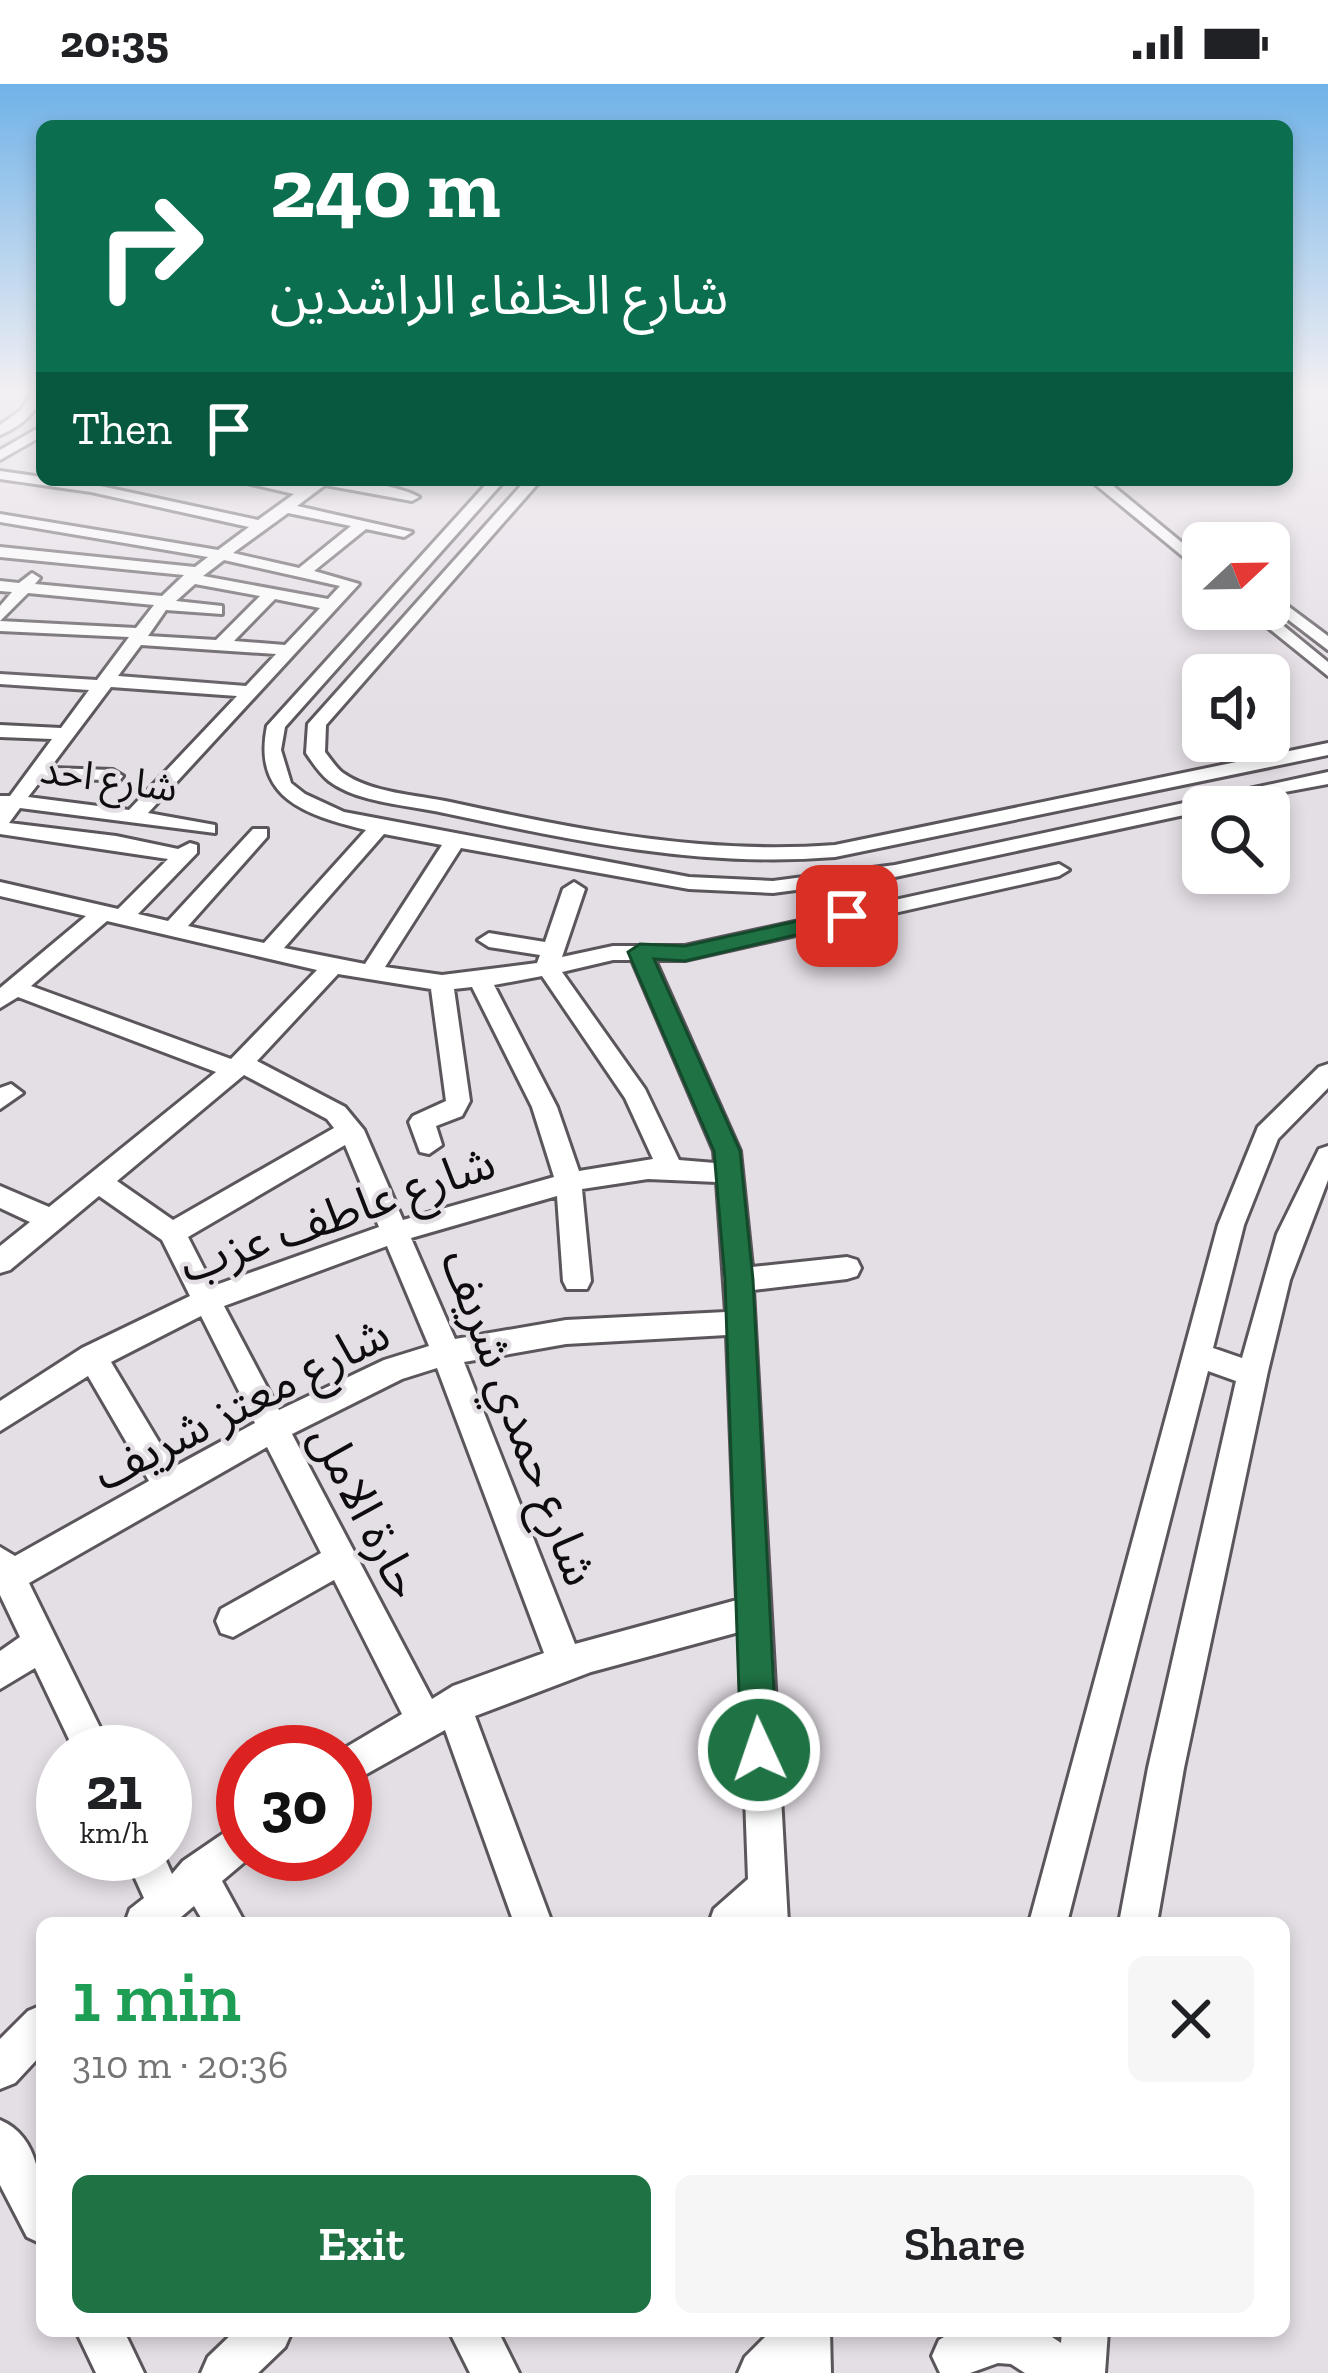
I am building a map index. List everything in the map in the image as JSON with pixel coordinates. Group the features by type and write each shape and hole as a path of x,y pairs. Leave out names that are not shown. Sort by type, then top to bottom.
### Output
{"street":[{"path":"0,616 98,500"},
{"path":"145,500 260,525"},
{"path":"182,856 0,825 8,802 68,734 164,603 292,500"},
{"path":"480,500 276,726 269,746 271,766 283,786 304,803 379,827 689,883 815,884 1328,778"},
{"path":"516,500 316,724 315,753 338,778 381,794 675,850 767,858 835,851 1328,750"},
{"path":"1120,500 1182,551"},
{"path":"1148,500 1182,527"},
{"path":"282,507 404,532"},
{"path":"0,518 75,528 350,583 135,816"},
{"path":"302,573 362,524"},
{"path":"0,552 194,575 331,605"},
{"path":"0,586 216,610"},
{"path":"222,644 253,622 271,594"},
{"path":"1290,614 1328,645"},
{"path":"0,626 290,650"},
{"path":"1278,630 1328,671"},
{"path":"0,679 251,692"},
{"path":"0,731 68,734"},
{"path":"36,773 113,776"},
{"name":"شارع احد","path":"8,802 213,824 182,856"},
{"path":"268,952 379,827"},
{"path":"173,928 260,833"},
{"path":"370,974 455,841"},
{"path":"8,994 182,856"},
{"path":"0,889 370,974 442,983 480,981 550,959 685,953 1059,870"},
{"path":"550,959 574,889"},
{"path":"489,940 550,959 636,1095 670,1168"},
{"path":"640,952 724,1140 739,1280 768,1905"},
{"path":"0,1262 238,1066 333,966"},
{"path":"480,981 538,1095 568,1184 577,1281"},
{"path":"429,1144 422,1122 453,1110 458,1101 442,983"},
{"name":"شارع حمدي شريف","path":"8,994 238,1066 336,1113 350,1130 446,1353 564,1660"},
{"path":"1050,1917 1196,1354 1247,1177 1268,1134 1328,1073"},
{"path":"172,1233 350,1130"},
{"path":"1139,1917 1255,1375 1288,1245 1328,1156"},
{"name":"شارع عاطف عزب","path":"0,1418 92,1357 208,1301 395,1231 568,1184 670,1168 728,1174"},
{"name":"حارة الامل","path":"98,1182 172,1233 341,1559 438,1711 530,1917"},
{"path":"0,1196 51,1220"},
{"path":"739,1280 847,1268"},
{"name":"شارع معتز شريف","path":"5,1568 394,1369 446,1353 566,1332 738,1323"},
{"path":"1196,1354 1255,1375"},
{"path":"92,1357 169,1487"},
{"path":"233,1621 341,1559"},
{"path":"5,1568 81,1725"},
{"path":"372,1751 438,1711 564,1660 751,1613"},
{"path":"0,1672 42,1642"},
{"path":"154,1912 216,1859"},
{"path":"196,1874 222,1917"},
{"path":"1126,1917 1144,1877"},
{"path":"148,1881 154,1912"},
{"path":"0,2068 36,2031"},
{"path":"0,2141 36,2210"},
{"path":"102,2337 121,2373"},
{"path":"224,2373 263,2337"},
{"path":"475,2337 496,2373"},
{"path":"761,2373 799,2337"},
{"path":"805,2337 808,2373"},
{"path":"1082,2373 1084,2337"},
{"path":"955,2353 979,2340 1006,2338 1034,2349 1060,2373"}],"route":[{"path":"759,1750 739,1280 727,1151 640,952 670,956 847,916"}]}
